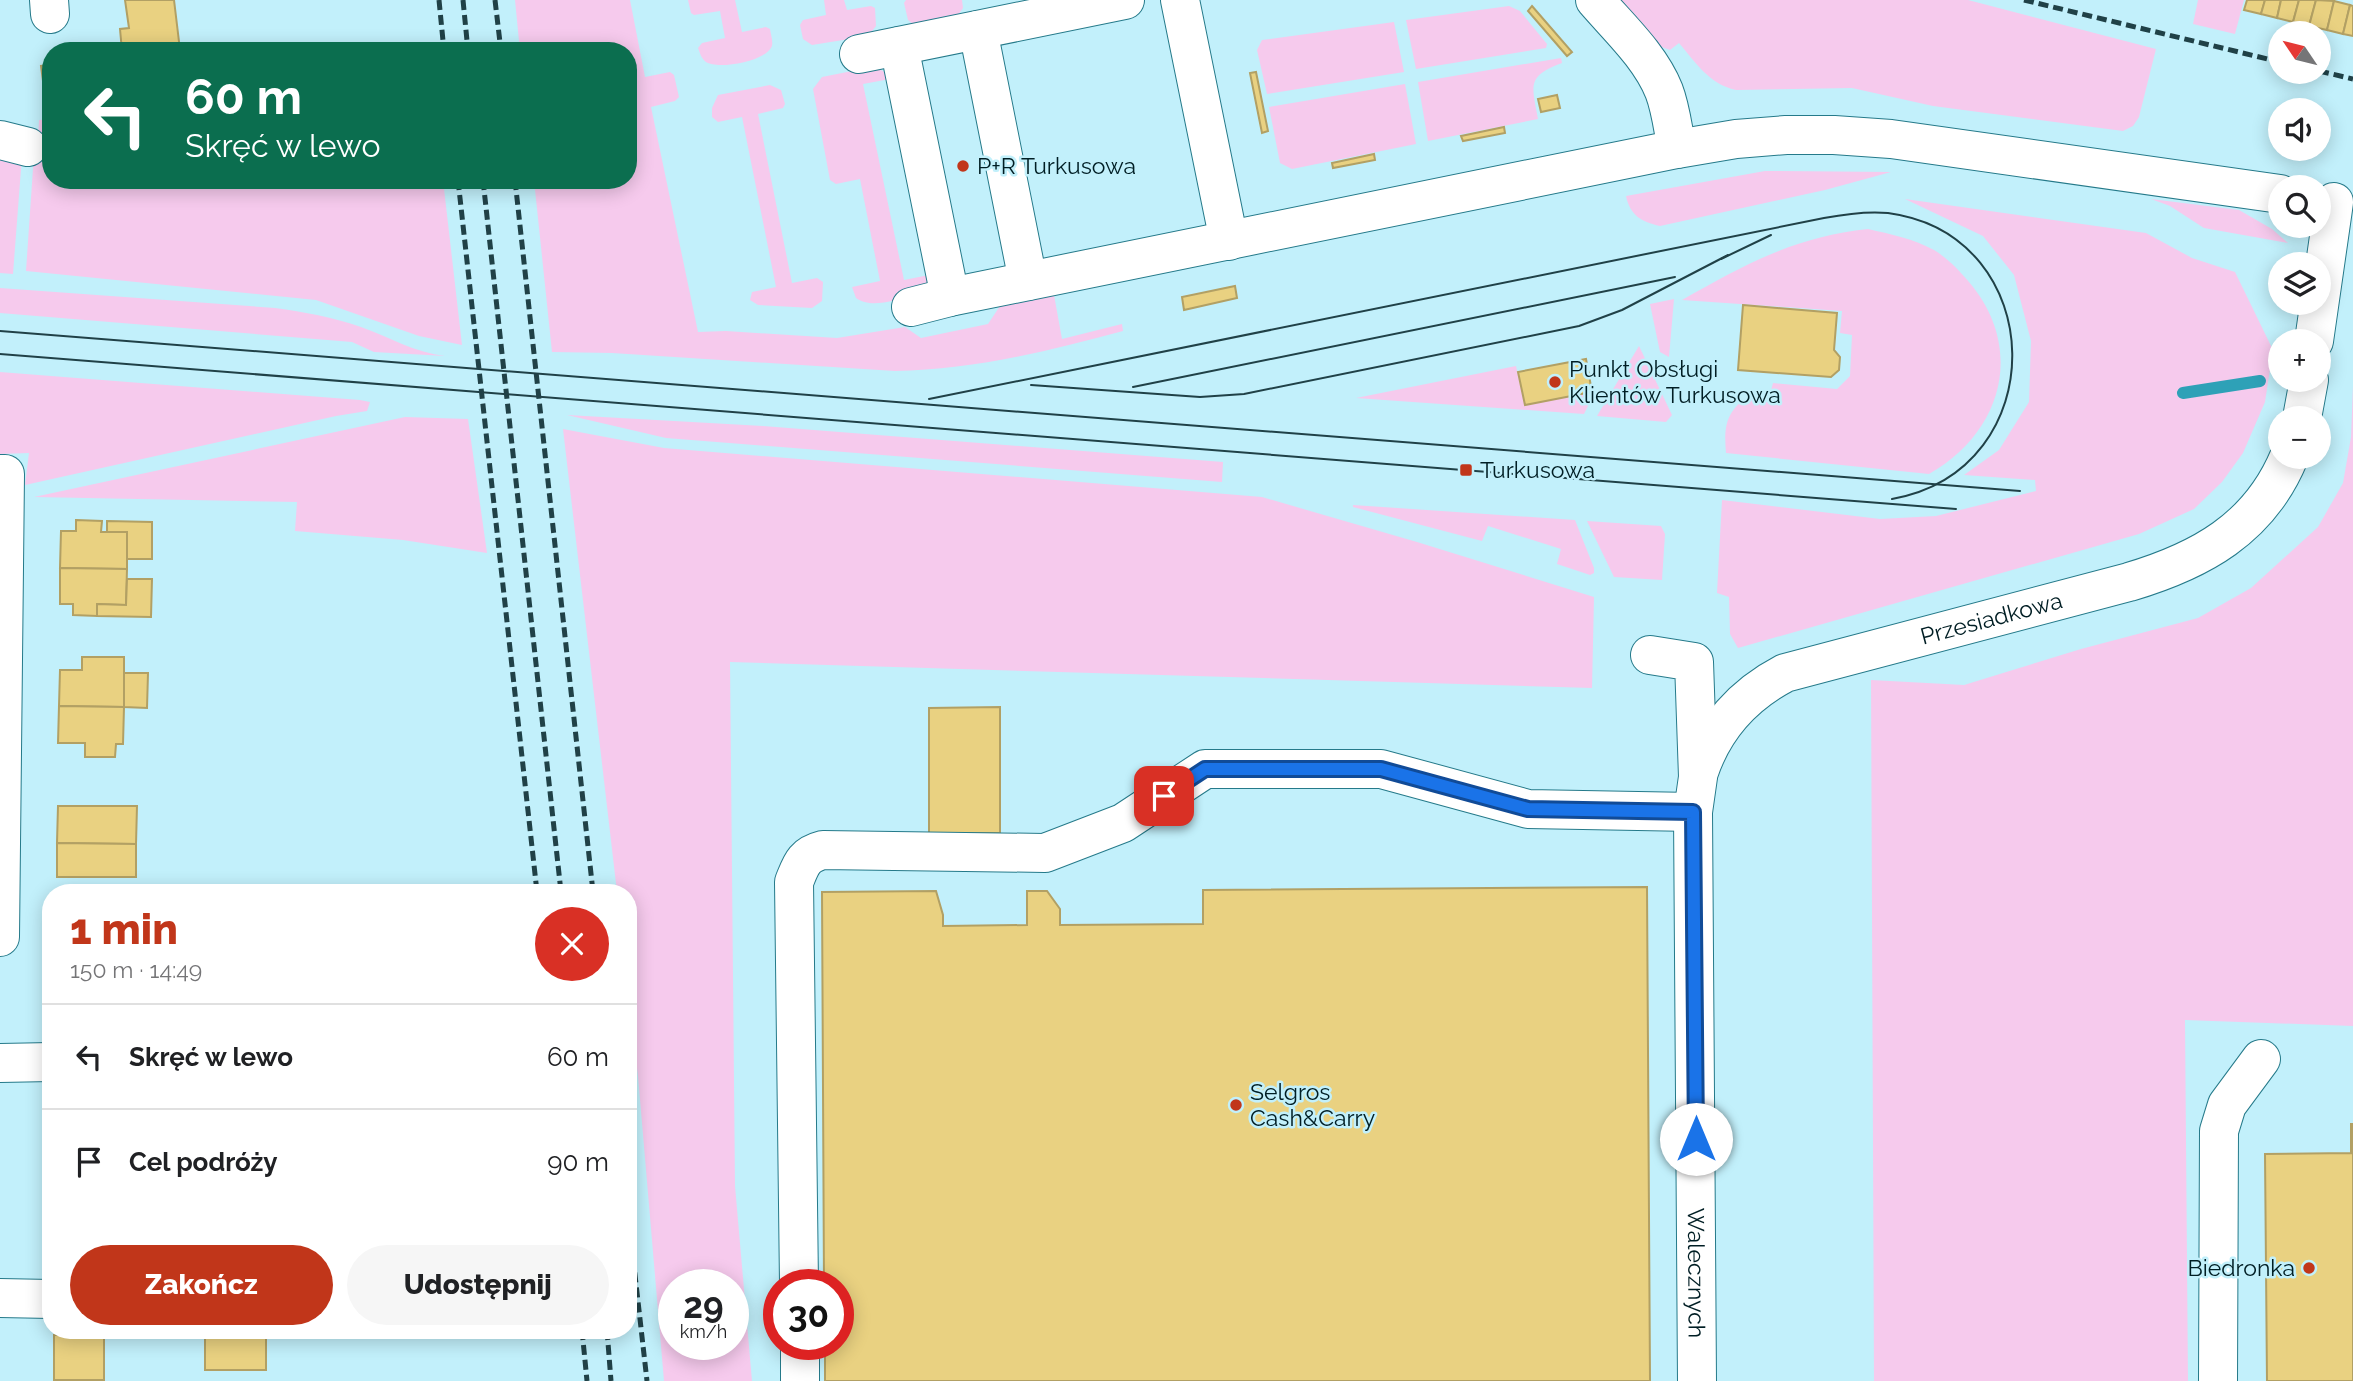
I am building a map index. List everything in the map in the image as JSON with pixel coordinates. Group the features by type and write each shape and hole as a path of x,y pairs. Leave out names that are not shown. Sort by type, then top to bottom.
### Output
{"street":[{"path":"859,54 1125,0"},
{"path":"1180,0 1229,240"},
{"path":"1595,0 1643,56 1657,77 1666,97 1677,149"},
{"path":"978,30 1028,281"},
{"path":"899,46 950,297"},
{"path":"911,307 1229,240 1736,139 1856,136 2268,192"},
{"path":"2316,329 2335,202"},
{"name":"Przesiadkowa","path":"1696,794 1707,751 1725,721 1748,696 1772,680 1785,673 2129,582 2180,565 2209,551 2251,516 2273,488 2283,469"},
{"path":"0,937 2,474"},
{"name":"Walecznych","path":"1650,656 1694,662 1697,1381"},
{"path":"799,1269 794,882 801,864 810,853 823,850 1045,853 1123,823 1205,769 1381,769 1528,809 1696,794"},
{"path":"2218,1381 2219,1130 2227,1105 2261,1059"},
{"path":"0,1063 42,1062"},
{"path":"0,1298 42,1299"},
{"path":"800,1360 800,1381"}],"shaded area":[{"path":"515,0 630,0 645,77 670,72 674,75 679,97 675,101 651,107 698,332 726,331 837,338 905,327 921,338 988,324 1000,306 1054,295 1062,339 1122,324 1123,331 1039,352 924,370 895,371 612,353 552,352 535,189 637,189 637,42 519,42"},
{"path":"688,0 735,0 742,32 766,27 770,29 772,46 761,56 742,63 721,65 706,62 698,48 702,43 725,38 720,11 694,15"},
{"path":"824,0 844,0 847,10 871,6 875,8 876,26 868,36 812,45 803,39 800,25 803,20 826,15"},
{"path":"906,0 962,0 963,8 958,15 914,25 908,20 904,3"},
{"path":"1619,0 1968,0 2156,49 2139,117 2133,126 2123,131 1933,106 1852,88 1736,90 1711,78 1679,43 1670,50 1659,46"},
{"path":"2198,0 2244,0 2235,34 2193,24"},
{"path":"1509,6 1520,11 1547,44 1546,48 1416,69 1406,20"},
{"path":"1394,22 1404,72 1267,94 1257,50 1262,40"},
{"path":"1561,58 1562,63 1542,73 1534,84 1538,119 1428,141 1418,82"},
{"path":"872,67 883,71 890,79 863,84 904,280 929,275 928,285 912,294 882,303 863,302 856,298 852,287 880,281 860,179 836,184 830,180 813,89 822,77"},
{"path":"1405,84 1416,144 1292,169 1280,163 1269,107"},
{"path":"770,85 781,90 785,104 783,108 758,114 792,283 817,278 823,282 822,301 812,308 758,305 750,300 752,292 776,287 742,117 718,122 712,117 712,108 718,95"},
{"path":"39,120 42,120 42,189 444,189 462,345 419,336 316,300 26,271"},
{"path":"0,150 22,156 13,274 0,273"},
{"path":"1765,171 1891,172 1825,190 1660,226 1637,217 1626,196"},
{"path":"1905,199 2146,233 2192,258 2235,272 2268,340 2265,402 2243,453 2222,482 2194,509 2139,534 1738,648 1730,634 1729,597 1717,593 1722,500 1880,519 1936,516 2036,491 2035,480 1964,475 1999,450 2029,402 2031,341 2014,275 1983,236"},
{"path":"2151,199 2239,210 2268,227 2268,238 2282,238 2288,243 2204,228 2170,206"},
{"path":"1868,229 1910,240 1939,253 1969,282 1987,308 1997,335 2001,361 1998,388 1989,413 1974,436 1954,457 1929,474 1726,453 1727,422 1746,398 1768,402 1773,383 1837,389 1850,376 1852,335 1840,333 1842,311 1682,300 1749,264 1794,245"},
{"path":"0,288 275,308 350,323 413,348 445,356 374,352 352,342 0,313"},
{"path":"1674,299 1669,357 1660,352 1650,304"},
{"path":"1639,346 1672,415 1666,422 1597,416"},
{"path":"1516,366 1525,405 1592,392 1584,414 1356,398"},
{"path":"0,372 370,402 367,411 25,485 29,453 0,454"},
{"path":"2353,386 2353,1026 2185,1020 2188,1381 1874,1381 1871,680 1964,685 2081,649 2198,618 2251,588 2318,527 2343,483 2351,437"},
{"path":"567,415 763,426 1223,462 1222,482 666,438"},
{"path":"405,417 468,419 487,553 403,540 295,531 297,502 34,497"},
{"path":"563,429 664,448 1262,497 1594,597 1592,688 730,662 735,1186 742,1269 658,1269 658,1311 637,1068 637,884 616,884"},
{"path":"1353,505 1575,520 1594,573 1590,575 1557,564 1561,549 1488,526 1482,541"},
{"path":"1587,521 1661,526 1665,534 1662,580 1614,577"},
{"path":"749,1347 752,1381 664,1381 662,1360 749,1360"}],"building":[{"path":"125,0 174,0 179,42 121,42 120,29 129,28"},
{"path":"2247,0 2265,0 2261,14 2244,10"},
{"path":"2265,0 2281,0 2277,18 2261,14"},
{"path":"2281,0 2299,0 2293,21 2277,18"},
{"path":"2299,0 2316,0 2310,21 2293,21"},
{"path":"2316,0 2334,1 2329,21 2310,21"},
{"path":"2334,1 2350,5 2343,34 2331,31 2329,21"},
{"path":"2350,5 2353,6 2353,36 2343,34"},
{"path":"1532,6 1572,52 1567,56 1528,11"},
{"path":"1256,72 1268,131 1262,133 1250,73"},
{"path":"1557,95 1560,108 1541,112 1538,99"},
{"path":"1504,127 1505,133 1463,141 1461,136"},
{"path":"1374,154 1375,160 1333,168 1332,163"},
{"path":"1235,286 1237,298 1184,310 1182,297"},
{"path":"1743,305 1837,313 1834,350 1840,357 1839,370 1831,377 1738,370"},
{"name":"Punkt Obsługi Klientów Turkusowa","path":"1586,359 1592,392 1525,405 1518,372"},
{"path":"76,520 102,521 101,532 127,532 127,569 60,568 61,531 76,531"},
{"path":"107,521 152,522 152,559 127,559 127,532 107,532"},
{"path":"60,568 127,569 126,605 97,604 97,616 73,615 73,604 60,604"},
{"path":"127,579 152,579 151,617 97,616 97,604 126,605"},
{"path":"82,657 124,657 124,707 59,706 60,670 82,670"},
{"path":"124,673 148,673 147,708 124,707"},
{"path":"59,706 124,707 123,744 116,744 115,757 85,757 85,743 58,743"},
{"path":"1000,707 1000,833 929,833 929,708"},
{"path":"58,806 137,806 136,844 57,843"},
{"path":"57,843 136,844 136,877 57,877"},
{"name":"Selgros Cash&Carry","path":"1647,887 1650,1381 825,1381 825,1360 854,1360 854,1269 824,1269 822,892 936,891 943,915 943,926 1027,925 1027,891 1047,891 1060,909 1060,925 1203,924 1203,890"},
{"name":"Biedronka","path":"2351,1124 2353,1381 2267,1381 2265,1154 2351,1153"},
{"path":"54,1339 104,1339 104,1380 54,1380"},
{"path":"205,1339 266,1339 266,1370 205,1370"}],"waterway":[{"path":"2183,393 2260,381"}],"tram line":[{"path":"929,399 1824,218 1856,213 1888,213 1942,230 1980,263 2004,306 2012,353 2005,402 1983,445 1945,479 1892,499"},
{"path":"1721,259 1771,235"},
{"path":"1031,385 1200,397 1244,394 1579,326 1622,310 1728,255"},
{"path":"1133,387 1675,277"},
{"path":"0,331 2020,491"},
{"path":"0,354 1956,509"}],"railway":[{"path":"439,0 443,42"},
{"path":"463,0 467,42"},
{"path":"495,0 500,42"},
{"path":"2024,0 2268,59"},
{"path":"2331,74 2353,79"},
{"path":"459,189 536,884"},
{"path":"484,189 560,884"},
{"path":"516,189 592,884"},
{"path":"637,1293 647,1381"},
{"path":"583,1339 587,1381"},
{"path":"608,1339 611,1381"}],"place":[{"name":"P+R Turkusowa","path":"963,166"},
{"name":"Punkt Obsługi Klientów Turkusowa","path":"1555,382"},
{"name":"Turkusowa","path":"1466,470"},
{"name":"Selgros Cash&Carry","path":"1236,1105"},
{"name":"Biedronka","path":"2309,1268"}],"route":[{"path":"1164,796 1205,769 1381,769 1528,809 1693,812 1696,1139"}]}
